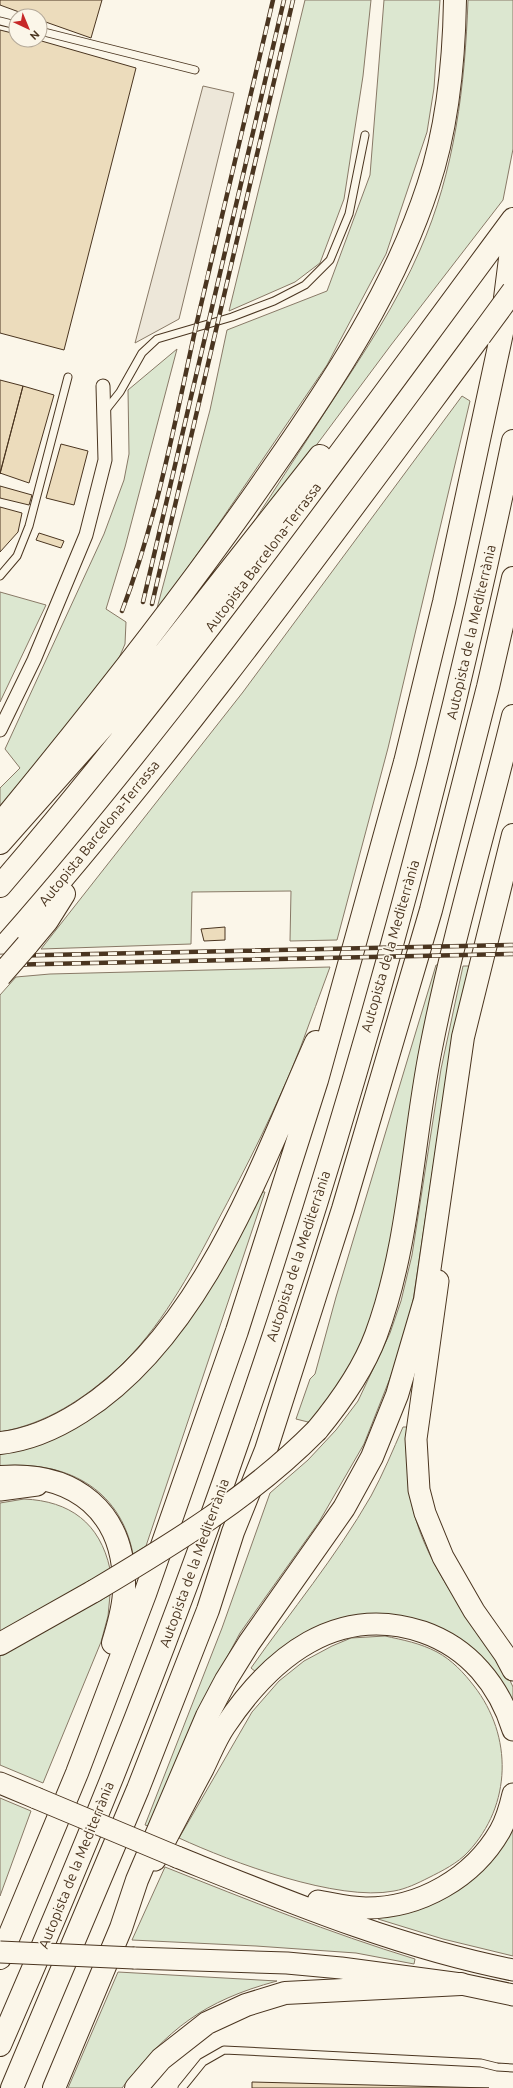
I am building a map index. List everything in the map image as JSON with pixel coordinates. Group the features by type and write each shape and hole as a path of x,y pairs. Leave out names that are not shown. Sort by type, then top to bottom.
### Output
{"highway":[{"path":"0,824 58,754 188,588 299,430 365,326 391,278 416,222 429,183 442,131 449,90 455,0"},
{"name":"Autopista Barcelona-Terrassa","path":"0,886 116,747 208,630 360,428 468,278 505,237 513,219"},
{"path":"498,350 505,237"},
{"path":"0,843 125,702 251,547 411,338 468,278"},
{"path":"0,1958 77,1773 145,1594 234,1339 317,1080 413,732 446,594 513,282"},
{"name":"Autopista Barcelona-Terrassa","path":"0,976 11,946 47,921 132,793 201,707 334,534 513,291"},
{"name":"Autopista de la Mediterrània","path":"0,2045 81,1854 180,1603 239,1438 316,1206 399,919 460,684 513,441"},
{"name":"Autopista de la Mediterrània","path":"12,2088 138,1789 208,1610 233,1532 266,1450 343,1209 431,910 482,710 513,578"},
{"path":"0,1644 94,1591 190,1531 254,1487 276,1470 317,1430 341,1402 359,1371 376,1336 389,1295 410,1184 431,1049 458,922 492,803 513,716"},
{"path":"54,2088 121,1928 137,1880 193,1748 226,1680 249,1643 344,1508 369,1463 385,1426 406,1368 425,1300 446,1146 463,1037 477,974 495,910 513,835"},
{"path":"495,910 513,858"},
{"path":"0,1443 25,1439 47,1431 94,1404 136,1368 174,1323 208,1270 258,1175 348,971"},
{"path":"0,1476 52,1480 67,1485 85,1496 105,1516 114,1530 120,1546 124,1589 121,1613 77,1773"},
{"path":"136,2088 161,2059 207,2023 246,2005 286,1993 461,1984"}],"main road":[{"path":"446,1146 450,1188 416,1439 419,1490 425,1514 443,1557 474,1611 505,1655 513,1670"},
{"path":"0,1490 29,1485 47,1486 65,1488 85,1496"},
{"path":"121,1928 224,1727 264,1676 283,1659 326,1633 347,1626 369,1623 392,1624 435,1636 455,1646 472,1660 486,1677 499,1696 513,1730"},
{"path":"0,1783 177,1857 268,1893 416,1946 513,1970"},
{"path":"268,1893 344,1906 367,1908 409,1902 430,1894 450,1884 469,1869 486,1851 500,1831 513,1794"},
{"path":"0,1952 295,1964 341,1968 461,1984 513,1995"}],"street":[{"path":"0,730 34,660 86,535 105,460 103,386"}],"lane":[{"path":"48,33 195,70"},
{"path":"103,413 120,392 142,354 157,339 232,317 274,301 305,285 330,260 349,214 365,135"},
{"path":"0,576 17,556 29,526 68,377"},
{"path":"182,2088 203,2062 224,2050 481,2063 497,2067 513,2068"}],"green space":[{"path":"305,0 371,0 363,76 344,199 320,263 295,282 229,311"},
{"path":"384,0 440,0 434,88 427,132 386,254 327,365 220,522 156,612 210,410 227,330 327,291 370,175"},
{"path":"468,0 513,0 513,149 503,200 391,345 239,549 237,548 380,326 411,270 420,250 442,190 450,159 461,96 467,32"},
{"path":"177,349 125,547 106,609 126,622 125,644 119,658 0,810 0,788 20,768 5,749 104,534 124,480 129,454 128,390"},
{"path":"462,396 470,401 388,748 337,940 290,941 291,891 192,892 191,944 41,949 243,692"},
{"path":"0,592 46,605 0,702"},
{"path":"436,965 443,965 388,1271 360,1353 312,1423 296,1419 310,1379 315,1374 336,1297"},
{"path":"463,966 469,966 446,1081 410,1321 398,1358 364,1444 319,1522 240,1633 211,1687 152,1827 145,1825 222,1628 270,1493 308,1460 336,1430 358,1401 390,1333 401,1301 412,1255 441,1069"},
{"path":"330,967 292,1069 261,1136 196,1262 161,1318 133,1353 118,1368 78,1400 64,1409 33,1423 0,1432 0,995 16,977 50,974"},
{"path":"262,1192 265,1192 146,1546 133,1554 126,1531 116,1511 102,1495 86,1483 67,1474 46,1468 24,1465 0,1466 0,1454 13,1452 84,1420"},
{"path":"403,1427 408,1427 410,1494 415,1518 424,1542 448,1587 505,1670 513,1687 513,1706 469,1647 449,1632 431,1624 406,1618 320,1626 292,1640 256,1672 251,1668 343,1541 357,1519 380,1479"},
{"path":"24,1499 55,1504 69,1510 80,1518 91,1527 99,1539 110,1569 0,1633 0,1503"},
{"path":"110,1595 108,1616 101,1642 43,1783 0,1765 0,1656"},
{"path":"385,1636 424,1646 437,1652 453,1663 474,1686 487,1706 496,1726 501,1748 502,1770 500,1792 493,1813 482,1833 464,1856 444,1870 412,1886 394,1891 371,1893 344,1891 285,1878 227,1858 179,1838 252,1712 279,1681 304,1661 332,1646 351,1638"},
{"path":"0,1798 31,1811 0,1896"},
{"path":"513,1821 513,1956 443,1939 378,1919 378,1915 398,1911"},
{"path":"165,1867 320,1927 415,1959 414,1964 356,1953 132,1940"},
{"path":"118,1972 277,1981 228,1998 189,2020 155,2049 122,2088 68,2088"}],"shaded area":[{"path":"203,86 234,93 179,319 135,343"}],"building":[{"path":"0,0 102,0 91,38 48,23 48,8 8,8 0,5"},
{"path":"0,30 8,32 8,48 48,48 48,43 136,68 64,350 0,333"},
{"path":"0,380 23,386 0,474"},
{"path":"23,386 54,395 29,483 0,473"},
{"path":"61,444 88,451 74,505 46,498"},
{"path":"0,486 32,495 29,505 0,498"},
{"path":"0,507 22,513 18,532 0,552"},
{"path":"39,533 64,541 61,548 36,540"},
{"path":"225,927 225,940 204,941 201,929"},
{"path":"252,2082 489,2088 252,2088"}],"railway":[{"path":"122,611 145,541 173,434 196,326 273,0"},
{"path":"143,602 284,0"},
{"path":"152,604 293,0"},
{"path":"0,956 513,945"},
{"path":"0,965 513,954"}]}
